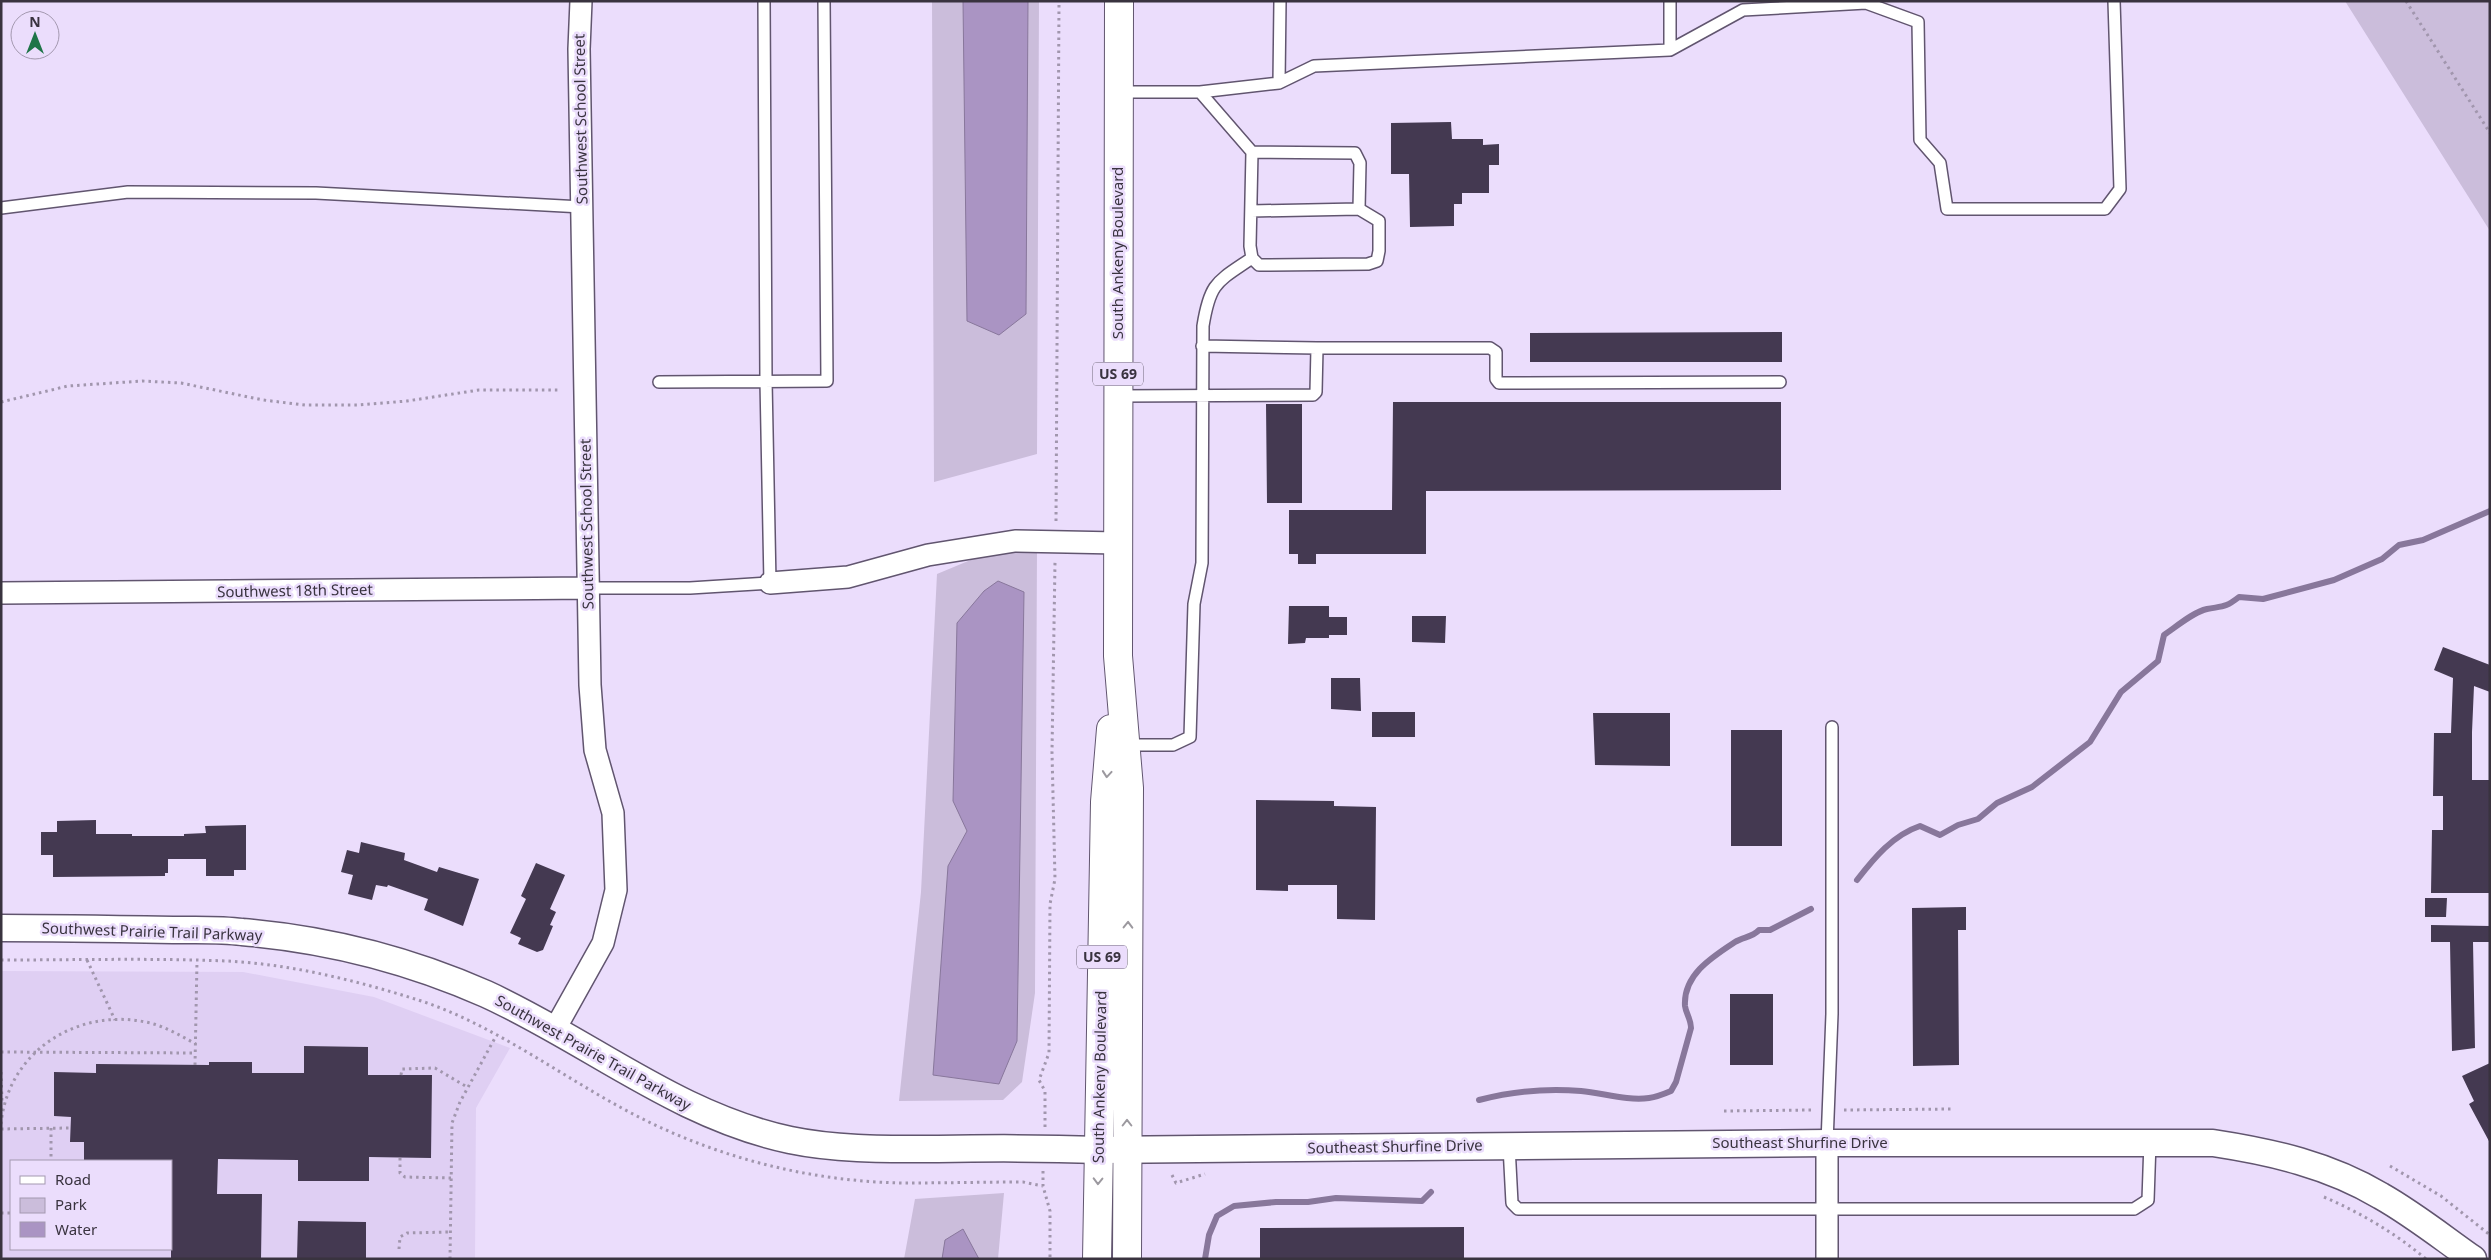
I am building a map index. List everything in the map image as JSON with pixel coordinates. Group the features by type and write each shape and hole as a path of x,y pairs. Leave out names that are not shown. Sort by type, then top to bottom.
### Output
{"main road":[{"name":"South Ankeny Boulevard","path":"1119,1 1118,656 1129,788 1127,1259"},
{"name":"South Ankeny Boulevard","path":"1097,1259 1105,802 1118,656"}],"street":[{"name":"Southwest School Street","path":"555,1029 603,944 616,890 613,813 595,750 590,685 579,50 581,1"},
{"path":"770,584 848,577 928,555 1015,541 1055,540 1118,543"},
{"name":"Southwest 18th Street","path":"1,593 588,588"},
{"name":"Southwest Prairie Trail Parkway","path":"1,928 241,932 332,945 415,966 486,994 555,1029 676,1100 736,1125 790,1140 849,1148 1044,1148 1099,1150"},
{"path":"1827,1143 1827,1259"},
{"name":"Southeast Shurfine Drive","path":"1099,1150 1827,1143 2213,1143 2257,1150 2308,1164 2342,1176 2381,1196 2473,1259"}],"lane":[{"path":"588,588 690,588 770,584 766,381 764,1"},
{"path":"659,382 827,381 824,1"},
{"path":"1278,83 1280,1"},
{"path":"1670,1 1670,50"},
{"path":"1118,92 1200,92 1278,83 1314,66 1670,50 1743,10 1866,2 1918,22 1920,140 1940,163 1947,209 2105,209 2120,189 2114,1"},
{"path":"1200,92 1252,152 1251,211 1252,258 1259,265 1368,264 1376,261 1379,251 1379,221 1359,209 1251,211"},
{"path":"1252,152 1355,154 1360,163 1359,209"},
{"path":"1,208 128,192 316,193 582,207"},
{"path":"1125,745 1173,745 1190,737 1194,604 1202,563 1201,395 1202,346 1207,300 1218,281 1252,258"},
{"path":"1202,346 1490,348 1496,352 1496,379 1499,383 1780,382"},
{"path":"1118,396 1313,395 1316,389 1318,348"},
{"path":"1827,1143 1832,1014 1832,727"},
{"path":"1508,1146 1512,1203 1518,1209 2134,1209 2148,1200 2150,1142"}],"path":[{"path":"1050,1259 1050,1211 1043,1186 1045,1091 1039,1080 1049,1053 1050,904 1055,879 1052,752 1059,1"},
{"path":"2406,1 2490,133"},
{"path":"1,402 68,386 142,381 181,383 263,400 305,404 358,405 407,401 479,390 561,390"},
{"path":"1,960 228,961 291,969 355,982 418,1000 496,1036 651,1123 746,1159 797,1171 872,1181 1022,1182 1043,1186"},
{"path":"87,960 115,1020"},
{"path":"195,1065 197,961"},
{"path":"2,1111 5,1096 15,1075 35,1052 78,1026 92,1021 115,1020 150,1023 196,1044"},
{"path":"450,1259 452,1124 467,1087 496,1036"},
{"path":"1,1052 196,1053"},
{"path":"401,1075 402,1069 435,1068 467,1087"},
{"path":"1,1072 1,1124"},
{"path":"51,1128 51,1160"},
{"path":"1,1129 70,1128"},
{"path":"400,1158 400,1173 405,1177 451,1178"},
{"path":"2390,1166 2441,1196 2490,1235"},
{"path":"2318,1194 2353,1210 2387,1230 2426,1259"},
{"path":"399,1249 400,1237 407,1233 450,1232"}],"shaded area":[{"path":"1,971 243,972 374,997 510,1048 476,1108 475,1259 1,1259"}],"green space":[{"path":"932,1 1039,1 1037,454 934,482"},
{"path":"2345,1 2490,1 2490,231"},
{"path":"1037,548 1035,993 1022,1082 1003,1100 899,1101 921,892 937,574 997,549"},
{"path":"1004,1193 998,1259 904,1259 915,1199"}],"water":[{"path":"963,1 1028,1 1026,314 999,335 967,321"},
{"path":"998,581 1024,592 1017,1041 999,1084 933,1075 948,866 967,831 953,801 957,623 984,591"},
{"path":"963,1229 979,1259 942,1259 945,1240"}],"building":[{"path":"1451,122 1452,139 1483,139 1483,145 1499,144 1499,165 1489,165 1489,193 1462,193 1462,204 1454,204 1454,226 1410,227 1409,174 1391,174 1391,123"},
{"path":"1782,332 1782,362 1530,362 1530,333"},
{"path":"1393,402 1781,402 1781,490 1426,491 1426,554 1316,554 1316,564 1298,564 1298,554 1289,554 1289,510 1392,510"},
{"path":"1266,404 1302,404 1302,503 1267,503"},
{"path":"1289,606 1329,606 1329,617 1347,617 1347,635 1329,635 1329,638 1306,638 1305,643 1288,644"},
{"path":"1412,616 1446,616 1445,643 1412,642"},
{"path":"2443,647 2490,665 2490,692 2474,686 2472,780 2490,780 2490,893 2431,893 2432,830 2443,830 2443,796 2433,796 2434,733 2451,733 2453,678 2434,670"},
{"path":"1331,678 1360,678 1361,711 1331,709"},
{"path":"1372,712 1415,712 1415,737 1372,737"},
{"path":"1593,713 1670,713 1670,766 1595,765"},
{"path":"1731,730 1782,730 1782,846 1731,846"},
{"path":"1256,800 1334,801 1334,806 1376,807 1375,920 1337,919 1337,885 1288,885 1288,891 1256,890"},
{"path":"96,820 96,834 132,834 132,836 184,836 184,834 206,833 205,826 246,825 246,870 234,870 234,876 206,876 206,859 168,859 168,873 165,873 165,876 53,877 53,855 41,855 41,832 57,832 57,821"},
{"path":"361,842 405,853 404,860 437,872 439,867 479,879 463,926 424,910 428,899 388,885 387,887 376,885 372,900 348,894 353,875 341,872 347,850 359,853"},
{"path":"536,863 565,875 550,909 556,912 550,925 553,926 543,950 537,952 518,944 521,938 510,933 526,899 521,896"},
{"path":"2425,898 2447,898 2446,917 2425,917"},
{"path":"1966,907 1966,930 1958,930 1959,1065 1913,1066 1912,908"},
{"path":"2431,925 2490,926 2490,942 2473,942 2475,1048 2452,1051 2450,942 2431,942"},
{"path":"1730,994 1773,994 1773,1065 1730,1065"},
{"path":"304,1046 368,1047 368,1075 432,1075 431,1158 369,1157 369,1181 298,1181 298,1160 218,1159 217,1194 262,1194 261,1259 171,1259 172,1160 84,1160 84,1142 70,1142 71,1117 54,1116 54,1072 96,1073 96,1064 209,1065 209,1062 252,1062 252,1073 304,1073"},
{"path":"2490,1063 2490,1143 2469,1104 2474,1101 2462,1076"},
{"path":"298,1221 366,1222 366,1259 297,1259"},
{"path":"1464,1227 1464,1258 1260,1259 1260,1228"}],"waterway":[{"path":"1857,880 1877,856 1901,835 1920,826 1940,835 1958,825 1978,819 1997,803 2032,787 2090,742 2121,692 2158,661 2164,635 2190,616 2207,609 2227,605 2239,597 2263,599 2334,580 2382,559 2399,545 2423,540 2490,511"},
{"path":"1479,1100 1504,1094 1542,1090 1581,1091 1641,1099 1671,1091 1676,1082 1691,1028 1685,1006 1686,995 1694,976 1717,954 1735,942 1759,930 1770,930 1811,909"},
{"path":"1205,1259 1209,1235 1217,1216 1234,1206 1276,1202 1308,1202 1336,1198 1422,1201 1431,1192"}]}
